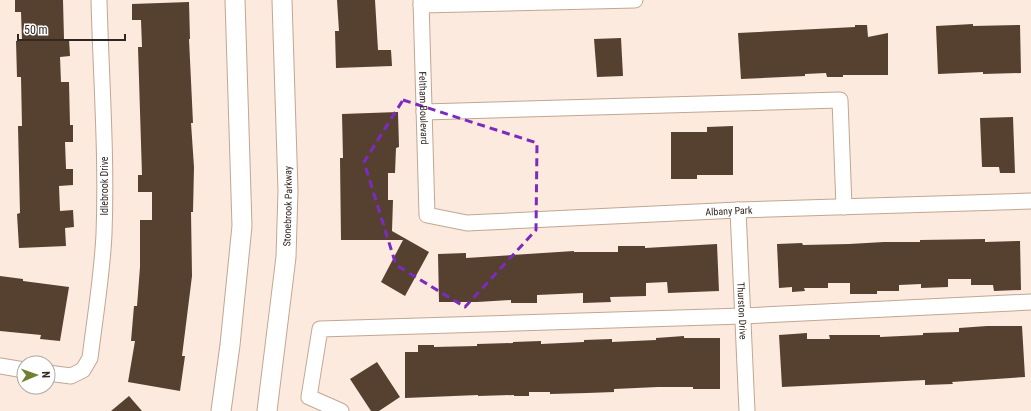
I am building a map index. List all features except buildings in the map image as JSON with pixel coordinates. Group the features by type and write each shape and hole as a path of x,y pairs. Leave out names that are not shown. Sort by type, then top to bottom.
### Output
{"main road":[{"path":"221,411 230,344 242,226 235,0"},
{"name":"Stonebrook Parkway","path":"267,411 286,257 288,190 282,0"}],"street":[{"name":"Idlebrook Drive","path":"56,374 72,376 83,370 90,358 101,275 104,236 104,168 99,0"},
{"path":"421,2 635,0"},
{"name":"Feltham Boulevard","path":"421,2 427,215"},
{"path":"424,112 840,100 844,207"},
{"name":"Albany Park","path":"427,215 467,222 738,210 1031,201"},
{"name":"Thurston Drive","path":"738,210 747,411"},
{"path":"341,411 309,397 320,329 743,316 1031,302"},
{"path":"0,366 16,369"}],"highlighted area":[{"path":"403,100 537,143 536,230 465,307 396,265 364,162"}]}
